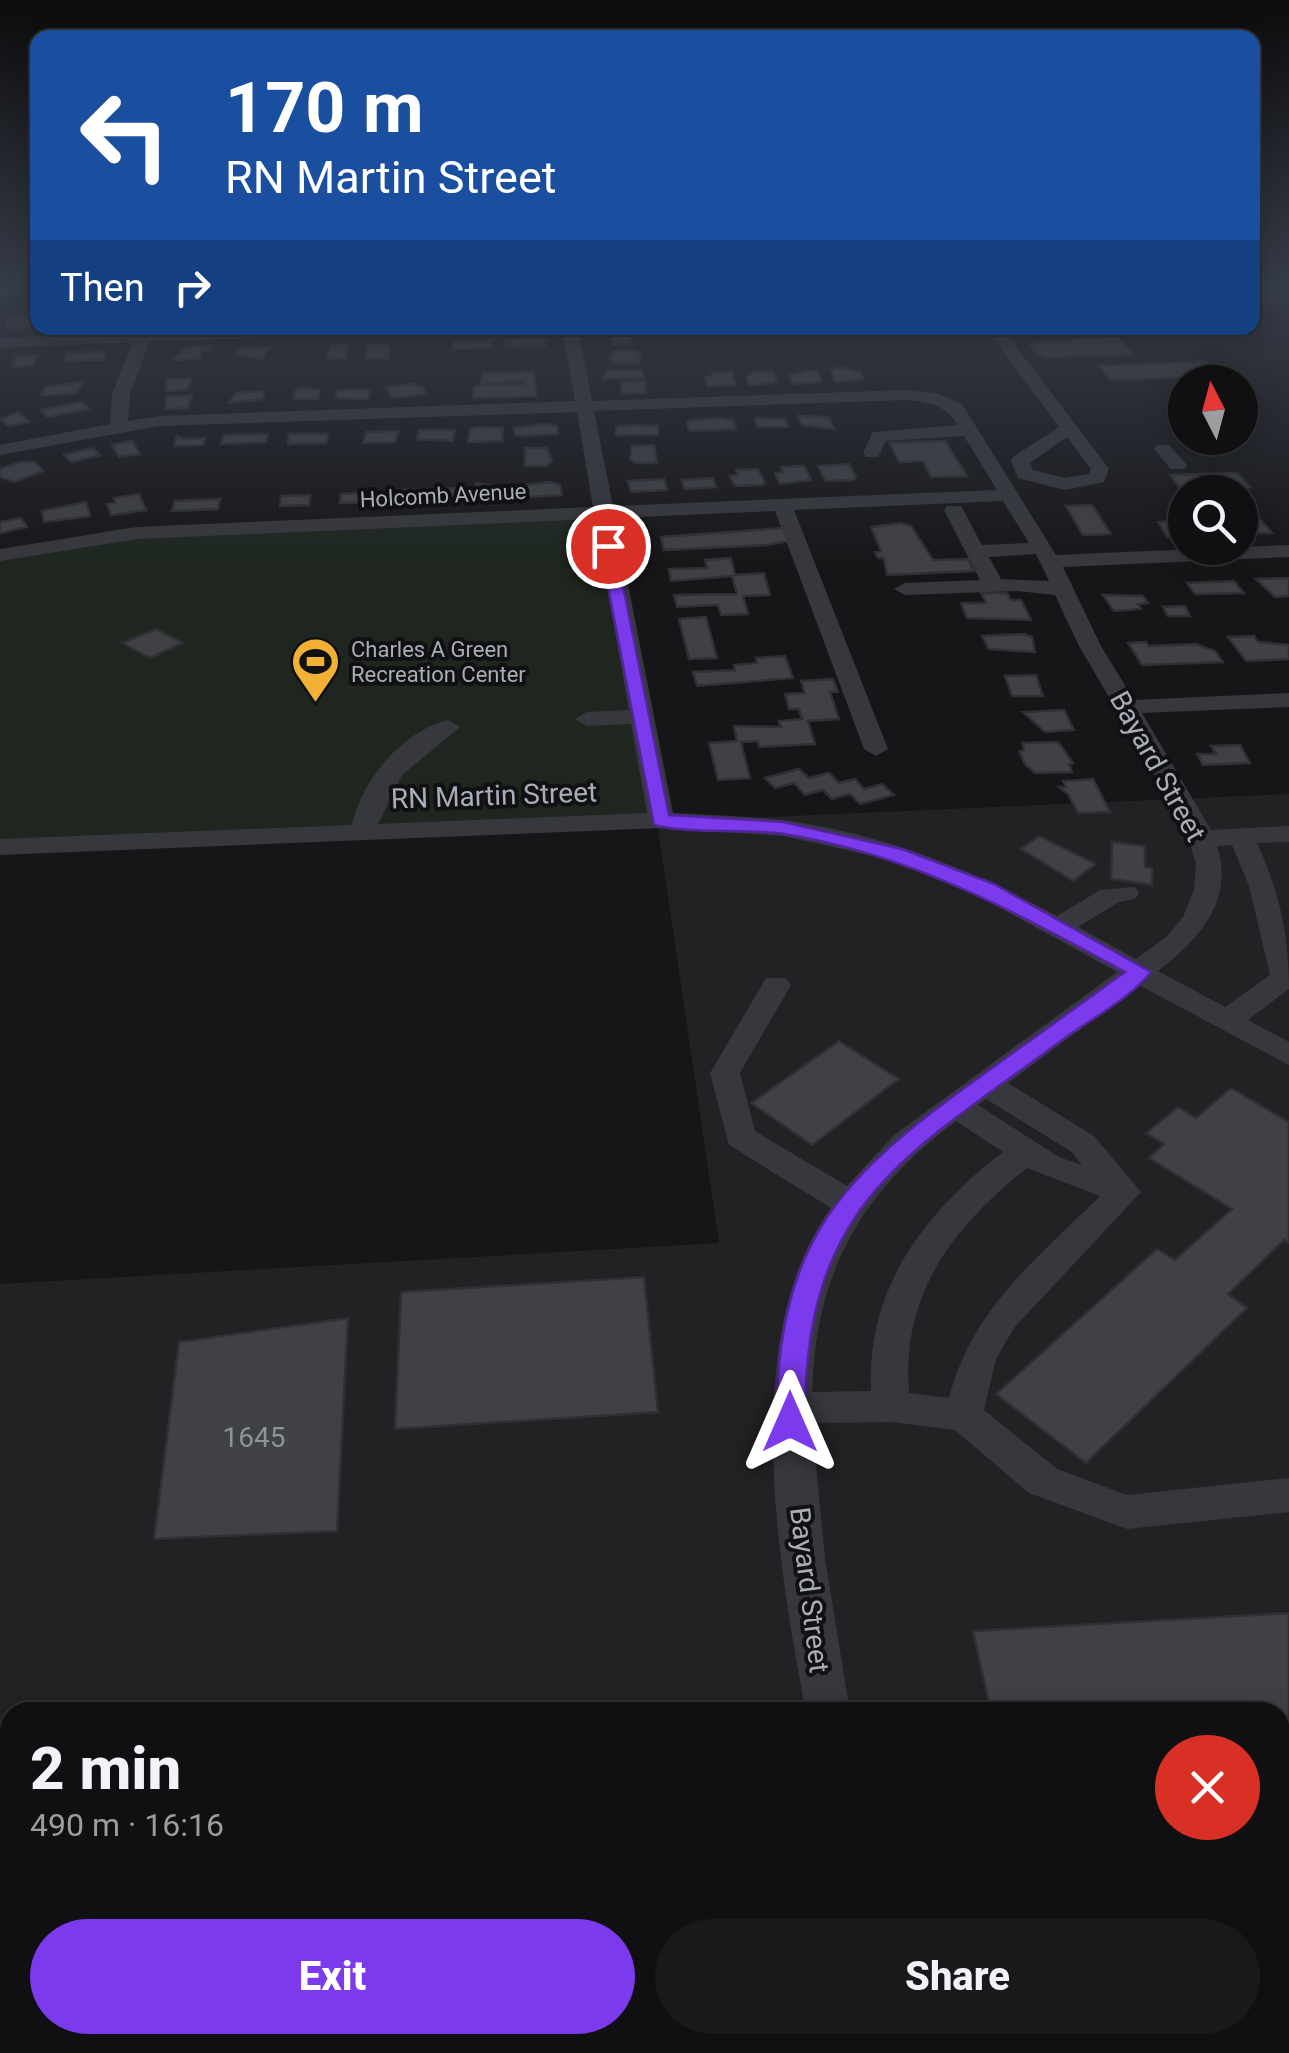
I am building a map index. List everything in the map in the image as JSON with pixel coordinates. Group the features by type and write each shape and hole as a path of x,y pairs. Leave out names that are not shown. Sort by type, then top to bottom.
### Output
{"street":[{"path":"119,424 121,394 127,379"},
{"path":"578,379 660,820"},
{"path":"1032,379 1099,460 1097,478 1065,484 1025,474 1020,461 1069,428"},
{"name":"Bayard Street","path":"582,407 906,395 946,402 969,430 1046,555 1126,708 1201,839 1209,863 1208,890 1196,919 1176,943 905,1143 850,1203 808,1282 791,1359 790,1408 810,1618 826,1702"},
{"path":"0,450 119,424 582,407"},
{"path":"872,453 879,436 892,432 969,430"},
{"path":"1164,450 1178,465"},
{"name":"Holcomb Avenue","path":"0,555 137,533 782,504 890,491 1009,495"},
{"path":"782,504 876,749"},
{"path":"954,510 1017,585"},
{"path":"989,550 1046,555 1289,552"},
{"path":"989,550 994,586"},
{"path":"904,589 1017,585 1063,589"},
{"path":"1126,708 1289,700"},
{"path":"587,720 640,716"},
{"path":"363,832 364,815 395,768 431,733 448,727"},
{"name":"RN Martin Street","path":"0,847 660,820 783,828 878,848 987,889 1289,1055"},
{"path":"1201,839 1289,834"},
{"path":"1226,1021 1287,979 1264,886 1241,836"},
{"path":"1058,928 1110,896 1125,892"},
{"path":"776,985 725,1073 740,1137 850,1203"},
{"path":"986,1084 1083,1144 1124,1192"},
{"path":"956,1106 1048,1165 1124,1192"},
{"path":"890,1406 886,1371 898,1294 930,1241 982,1184 1026,1151"},
{"path":"964,1416 978,1356 1001,1318 1124,1192"},
{"path":"790,1408 890,1406 964,1416 1042,1481 1127,1512 1289,1495"}],"shaded area":[{"name":"Charles A Green Recreation Center","path":"595,517 657,822 0,852 0,553 118,529"},
{"path":"1289,794 1289,1702 0,1702 0,1284 719,1243 657,822"}],"building":[{"path":"167,379 191,379 187,390 166,391"},
{"path":"482,379 535,379 536,396 473,398 474,386 524,384 523,380 480,385"},
{"path":"705,379 734,379 736,385 707,386"},
{"path":"747,379 776,379 777,383 749,385"},
{"path":"790,379 820,379 821,382 792,384"},
{"path":"645,381 645,393 622,393 621,382"},
{"path":"84,382 75,394 41,395 45,387"},
{"path":"386,387 422,387 426,394 392,398"},
{"path":"320,390 318,399 294,399 295,391"},
{"path":"338,390 370,390 368,399 354,399 336,398"},
{"path":"264,391 263,399 229,403 236,393"},
{"path":"192,395 188,408 166,409 166,397"},
{"path":"82,402 89,409 47,417 41,410"},
{"path":"18,412 29,422 8,426 0,419"},
{"path":"798,416 829,417 834,429 802,425"},
{"path":"755,418 786,419 788,427 757,427"},
{"path":"733,420 736,429 689,431 687,421"},
{"path":"557,426 558,434 515,436 514,428"},
{"path":"658,426 658,435 616,435 616,427"},
{"path":"503,428 502,441 468,442 470,429"},
{"path":"419,430 455,430 453,441 417,439"},
{"path":"398,431 395,442 363,443 366,432"},
{"path":"268,434 266,442 221,444 224,435"},
{"path":"289,434 328,434 326,443 288,444"},
{"path":"177,436 205,438 203,445 174,446"},
{"path":"132,441 140,454 119,457 112,445"},
{"path":"945,441 967,476 931,477 923,461 899,462 890,443"},
{"path":"654,445 657,463 635,463 630,459 632,446"},
{"path":"92,448 100,455 71,462 64,455"},
{"path":"525,448 547,448 552,461 547,466 525,466"},
{"path":"35,462 43,471 14,482 0,477 0,469"},
{"path":"849,464 856,477 853,480 826,481 818,466"},
{"path":"804,466 811,480 780,484 775,473 783,472 781,467"},
{"path":"758,469 765,483 761,485 735,486 730,476 738,475 736,470"},
{"path":"1237,473 1239,475 1170,475"},
{"path":"713,478 716,487 685,489 682,480"},
{"path":"664,479 667,490 631,492 628,481"},
{"path":"476,483 506,488 506,498 476,499"},
{"path":"524,485 560,485 562,495 525,497"},
{"path":"458,488 457,498 401,500 402,490"},
{"path":"384,492 383,502 340,503 341,494"},
{"path":"139,494 146,510 111,515 107,504 116,503 114,498"},
{"path":"310,495 309,505 280,506 281,496"},
{"path":"220,499 218,509 172,511 175,501"},
{"path":"86,502 90,516 44,522 42,511"},
{"path":"1092,505 1111,534 1083,535 1066,506"},
{"path":"1258,517 1272,533 1258,533"},
{"path":"21,518 27,527 0,533 0,522"},
{"path":"1168,521 1168,537 1167,537 1158,522"},
{"path":"900,523 911,526 933,560 968,559 974,571 887,575 884,558 878,558 875,552 881,551 871,527"},
{"path":"783,528 788,541 768,545 664,550 661,537"},
{"path":"731,558 735,575 764,573 770,595 743,596 748,614 721,615 718,605 677,607 674,595 737,594 732,576 671,581 669,569 707,568 705,560"},
{"path":"1289,578 1289,596 1275,597 1256,579"},
{"path":"1234,581 1244,593 1195,594 1187,583"},
{"path":"981,593 1007,593 1011,600 1021,600 1031,620 967,618 961,603 986,603"},
{"path":"1103,595 1143,596 1148,603 1138,604 1141,609 1114,611"},
{"path":"1185,606 1190,616 1168,616 1163,607"},
{"path":"706,617 717,658 689,659 679,619"},
{"path":"156,629 183,643 150,658 122,643"},
{"path":"982,636 1032,637 1035,652 989,649"},
{"path":"1254,636 1258,642 1289,645 1289,659 1246,661 1228,637"},
{"path":"1146,642 1149,646 1196,644 1215,651 1223,662 1142,665 1128,643"},
{"path":"785,656 793,678 697,686 693,672 735,670 734,665 757,663 756,658"},
{"path":"1036,675 1043,696 1012,696 1005,676"},
{"path":"833,679 838,692 830,692 839,719 808,721 815,744 759,747 758,741 741,742 750,778 718,780 709,743 737,741 734,726 781,727 779,721 802,719 799,709 789,709 785,694 805,693 801,681"},
{"path":"1064,710 1074,730 1045,732 1023,712"},
{"path":"1058,742 1073,763 1069,764 1072,772 1035,773 1019,751 1024,750 1022,743"},
{"path":"1240,745 1250,763 1203,765 1197,754 1216,754 1211,746"},
{"path":"799,769 809,778 829,773 839,783 855,779 864,789 882,784 894,795 860,804 850,794 832,799 823,790 805,795 794,783 775,788 765,778"},
{"path":"1093,779 1110,812 1078,813 1068,794 1059,787 1066,787 1063,781"},
{"path":"1039,836 1096,864 1073,881 1021,849"},
{"path":"1112,842 1145,846 1145,867 1152,868 1152,885 1111,879"},
{"path":"839,1041 899,1079 812,1145 751,1103"},
{"path":"1231,1088 1289,1122 1289,1243 1284,1240 1228,1294 1247,1308 1086,1463 996,1394 1157,1249 1175,1260 1232,1209 1149,1158 1164,1144 1146,1133 1178,1107 1196,1118"},
{"path":"644,1277 658,1412 395,1429 401,1292"},
{"path":"348,1318 337,1531 154,1539 179,1342"},
{"path":"1289,1613 1289,1702 989,1702 973,1631"}],"place":[{"name":"Charles A Green Recreation Center","path":"316,704"}],"route":[{"path":"608,546 660,820 783,828 895,853 987,889 1140,972 905,1143 868,1179 836,1222 808,1282 791,1359 790,1422"}]}
